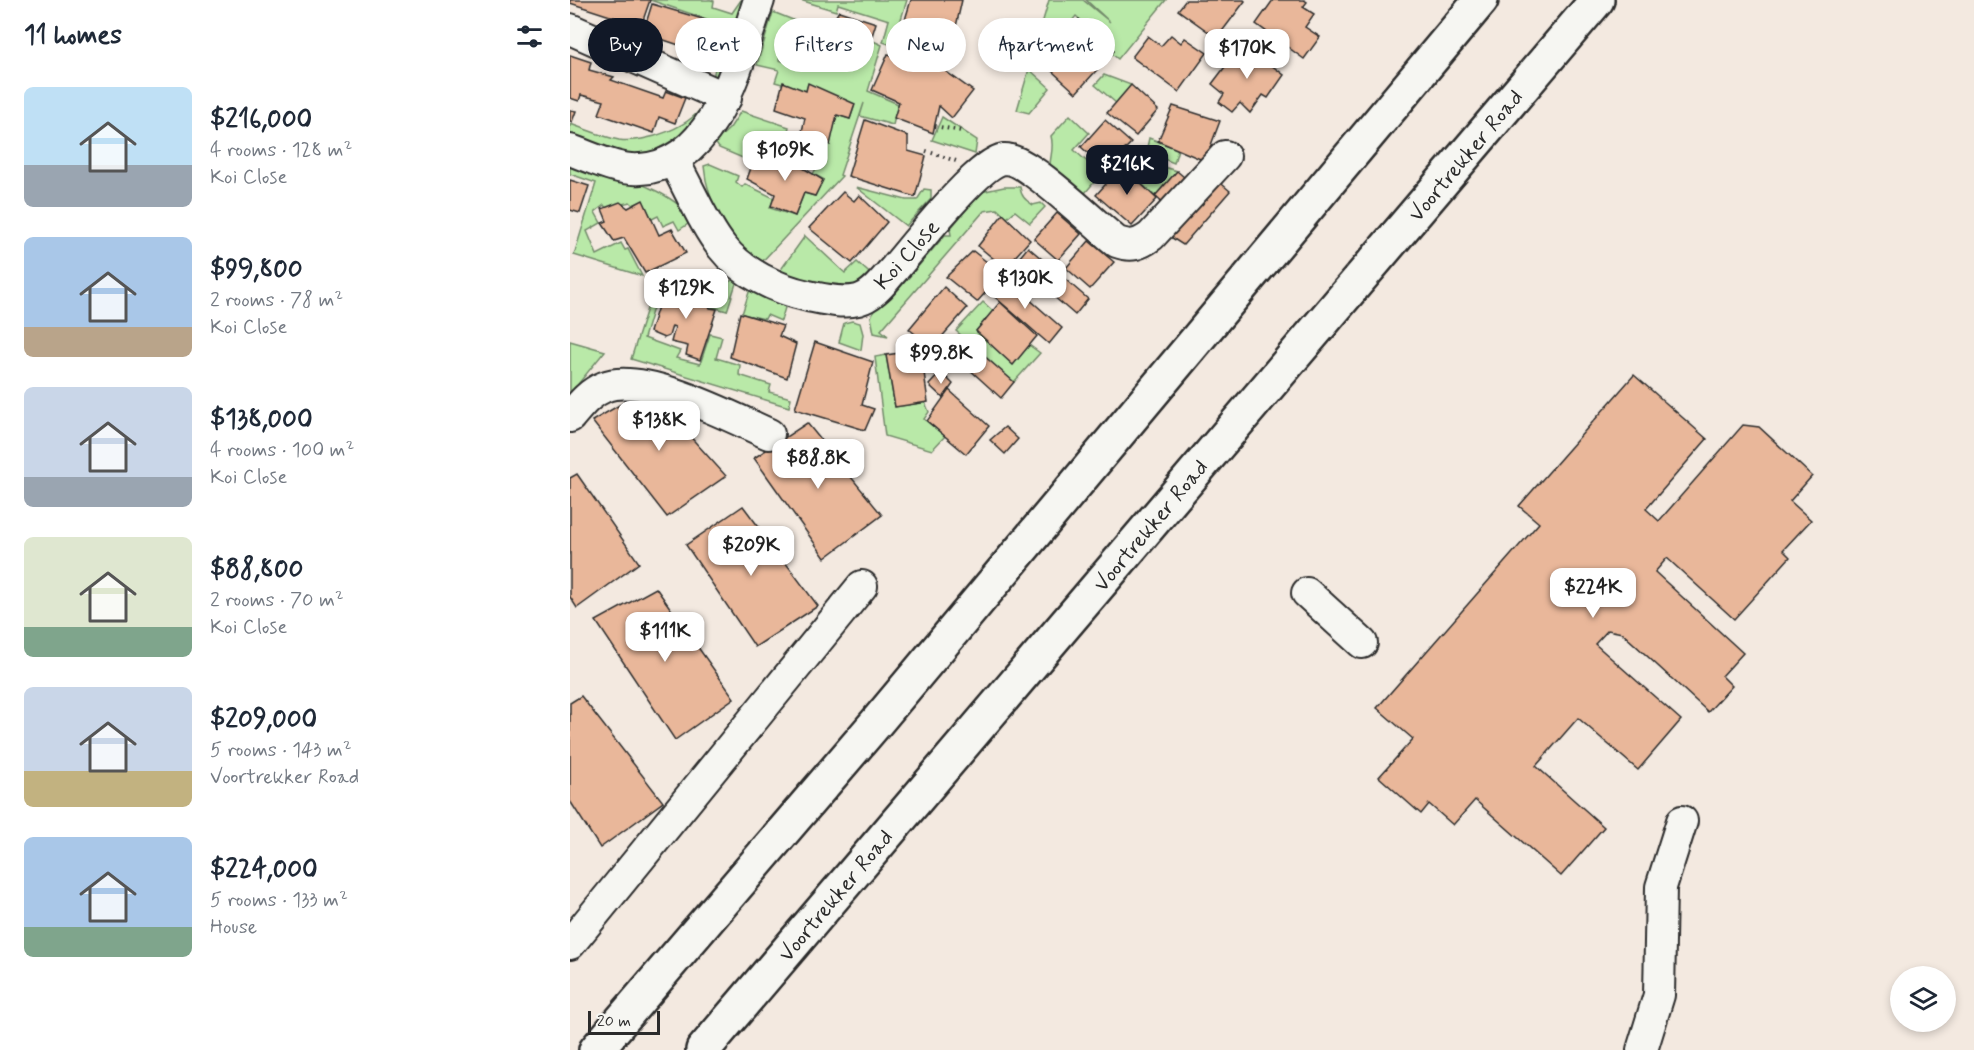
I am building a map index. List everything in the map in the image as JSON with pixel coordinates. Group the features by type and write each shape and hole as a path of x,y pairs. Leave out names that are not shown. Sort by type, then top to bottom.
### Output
{"main road":[{"path":"596,1050 869,732 1481,0"},
{"name":"Voortrekker Road","path":"703,1050 1597,0"},
{"path":"716,1050 795,943"}],"street":[{"path":"570,150 639,170 673,160 707,129 726,98 759,0"},
{"path":"570,29 726,98"},
{"name":"Koi Close","path":"673,160 722,247 738,263 761,279 798,294 844,301 858,300 878,288 969,183 986,168 1005,159 1033,171 1117,242 1133,245 1151,236 1225,156"},
{"path":"570,417 592,392 624,382 692,400 769,434"},
{"path":"575,926 862,586"},
{"path":"1307,593 1362,643"},
{"path":"1642,1050 1659,994 1661,887 1682,821"}],"path":[{"path":"935,126 961,131 963,129"},
{"path":"926,151 960,162"}],"green space":[{"path":"650,0 711,0 714,1 713,7 732,13 741,0 754,0 748,18 703,18"},
{"path":"800,0 907,0 901,18 886,19 838,4 836,11"},
{"path":"1049,0 1083,0 1105,18 1078,18 1076,16 1074,18 1044,18"},
{"path":"1086,0 1166,0 1118,59 1115,56 1115,18 1106,18"},
{"path":"773,12 788,18 774,18 774,69 762,66 762,48"},
{"path":"874,41 882,45 874,71"},
{"path":"714,72 731,72 726,87 712,84"},
{"path":"778,72 874,72 868,91 898,104 893,125 860,116 864,103 840,175 842,176 758,266 738,245 722,221 710,194 704,166 710,164 738,176 736,182 742,187 745,184 774,198 770,208 795,216 804,193 815,196 823,179 813,174 817,167 777,153 773,164 748,153 745,159 719,148 715,142 730,128 741,111 789,127 788,131 829,144 837,115 850,119 855,105 808,84 806,91 775,82"},
{"path":"1028,72 1032,72 1050,88 1029,113 1017,110"},
{"path":"1104,75 1131,85 1116,103 1095,85"},
{"path":"705,101 704,123 643,157 618,155 570,140 570,124 619,140 655,136 691,118 700,110"},
{"path":"1070,115 1089,133 1074,150 1101,174 1080,199 1057,179 1050,164 1051,136"},
{"path":"942,117 977,140 975,154 932,140"},
{"path":"1149,138 1178,149 1174,163 1146,152"},
{"path":"1131,151 1139,159 1177,171 1155,196 1122,166"},
{"path":"570,162 653,190 682,208 694,220 679,230 674,221 663,226 658,216 652,219 643,201 633,205 630,202 606,208 604,205 595,212 601,223 587,231 597,255 621,243 625,250 628,249 642,276 574,255 596,183 570,174"},
{"path":"856,187 906,200 917,200 924,189 931,190 931,199 906,226"},
{"path":"1004,187 1020,187 1023,196 1033,205 1041,203 1045,207 1030,223 1015,211 1007,218 997,209 984,211 881,330 888,336 874,333 871,317 876,306 891,298 945,235 951,235 950,229 981,192"},
{"path":"805,236 845,273 857,262 877,280 860,292 777,275"},
{"path":"738,277 727,311 709,306 704,295"},
{"path":"751,286 787,301 781,321 767,315 765,319 742,314"},
{"path":"663,289 667,295 655,301 644,338 680,351 676,358 700,364 710,334 722,337 716,358 740,365 739,375 771,385 769,392 791,398 789,407 631,359 651,296"},
{"path":"983,302 993,311 976,331 1013,365 1029,345 1040,353 1014,382 956,331"},
{"path":"852,321 860,323 863,334 861,350 839,342 844,323"},
{"path":"570,341 605,351 570,394"},
{"path":"886,355 895,407 925,402 929,412 924,419 945,436 932,450 885,436 875,357"}],"building":[{"path":"570,0 650,0 644,18 616,18 570,3"},
{"path":"911,0 962,0 958,18 906,18"},
{"path":"1186,0 1245,1 1217,38 1178,10"},
{"path":"1273,0 1304,0 1307,2 1303,7 1314,14 1305,27 1320,37 1304,59 1256,24"},
{"path":"652,4 699,18 675,18 675,44 663,40 663,18 648,18"},
{"path":"839,11 861,18 835,18"},
{"path":"1171,35 1181,43 1185,38 1207,53 1179,92 1132,57 1148,36 1161,46"},
{"path":"1243,43 1284,75 1268,98 1263,95 1250,113 1240,103 1232,112 1219,102 1224,94 1212,84"},
{"path":"570,55 588,61 588,72 614,77 611,80 663,98 666,91 685,98 675,123 659,117 654,133 599,114 604,101 581,95 579,101 570,98"},
{"path":"886,58 886,72 946,72 973,91 952,118 939,106 933,133 894,118 899,102 872,90"},
{"path":"1053,72 1095,72 1076,93"},
{"path":"783,82 806,91 808,83 855,104 850,119 837,115 830,145 801,136 805,118 776,108"},
{"path":"1131,85 1158,110 1136,136 1107,113"},
{"path":"1173,106 1220,121 1205,161 1158,141"},
{"path":"570,110 576,111 572,122 570,121"},
{"path":"865,120 908,136 908,151 926,156 915,197 848,176"},
{"path":"1105,120 1131,143 1106,169 1081,147"},
{"path":"777,152 823,180 815,196 804,193 795,216 771,206 775,194 747,179 755,157 773,164"},
{"path":"1122,166 1157,199 1132,226 1096,195"},
{"path":"1177,171 1191,183 1168,208 1155,196"},
{"path":"1216,179 1230,191 1183,245 1169,236"},
{"path":"570,180 589,186 580,213 570,210"},
{"path":"843,192 854,201 859,195 887,222 852,263 809,228"},
{"path":"643,200 659,235 672,229 686,253 645,273 624,238 614,241 602,223 607,221 602,209 620,202 628,208"},
{"path":"1057,213 1081,234 1058,260 1034,239"},
{"path":"1003,214 1030,240 1005,268 978,246"},
{"path":"1089,241 1114,262 1090,289 1066,268"},
{"path":"1028,247 1088,299 1075,315 1015,263"},
{"path":"973,251 1002,274 977,302 946,277"},
{"path":"1002,275 1062,328 1049,344 989,292"},
{"path":"697,282 710,308 717,309 700,360 686,355 688,346 671,342 675,327 672,326 669,336 664,338 650,332 659,303"},
{"path":"944,287 967,308 932,348 909,329"},
{"path":"1000,302 1037,336 1013,365 976,331"},
{"path":"740,313 783,326 779,336 796,344 787,378 730,357"},
{"path":"960,335 1014,382 1001,398 947,349"},
{"path":"815,342 873,362 862,405 874,409 865,430 795,409"},
{"path":"921,350 928,402 895,407 886,355"},
{"path":"941,372 953,384 943,398 929,385"},
{"path":"1634,375 1707,439 1646,509 1659,521 1743,425 1759,427 1812,476 1790,501 1811,520 1783,550 1790,557 1734,619 1667,558 1655,572 1743,653 1722,676 1732,686 1708,712 1622,633 1608,630 1595,644 1681,720 1638,770 1578,718 1536,766 1604,827 1561,876 1475,800 1453,825 1429,804 1421,814 1379,777 1413,739 1377,708 1539,523 1519,506"},
{"path":"647,389 726,476 667,517 592,421"},
{"path":"949,390 989,426 966,454 927,421"},
{"path":"807,423 882,515 825,558 754,458"},
{"path":"1005,427 1018,439 1005,454 990,440"},
{"path":"577,474 639,563 577,608 570,597 570,478"},
{"path":"743,506 818,606 755,647 686,545"},
{"path":"656,588 734,698 675,740 596,621"},
{"path":"581,696 663,802 600,848 570,801 570,703"}]}
